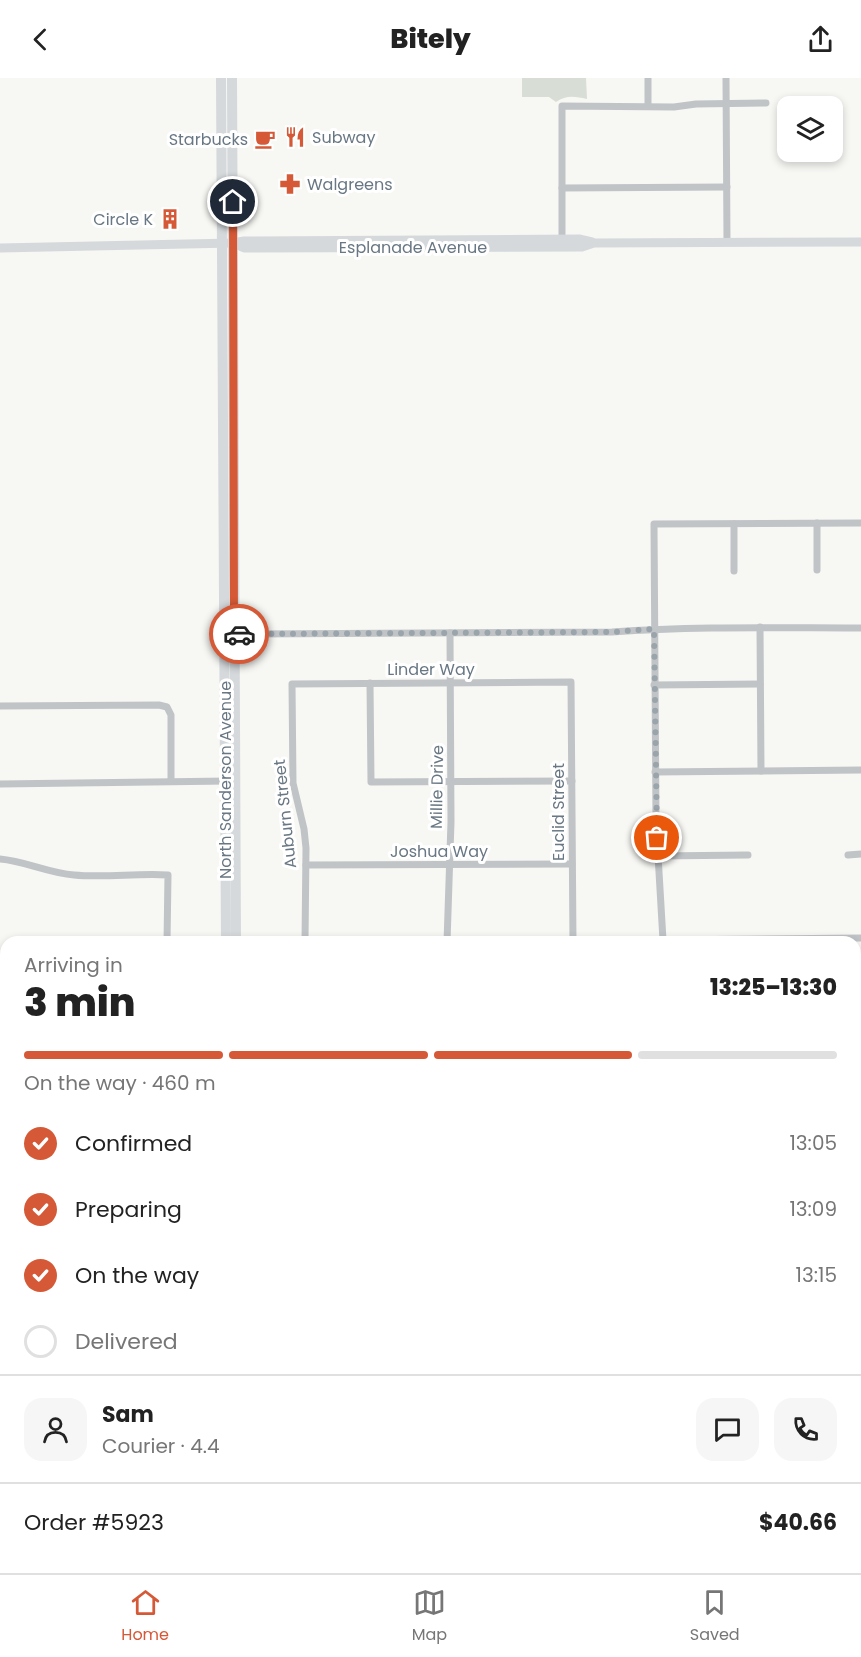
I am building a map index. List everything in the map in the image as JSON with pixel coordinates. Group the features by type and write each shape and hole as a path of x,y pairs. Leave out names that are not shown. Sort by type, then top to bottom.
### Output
{"highway":[{"name":"North Sanderson Avenue","path":"221,78 228,244"},
{"name":"North Sanderson Avenue","path":"232,78 228,244 229,634 230,781 236,936"},
{"name":"North Sanderson Avenue","path":"226,936 230,781"}],"main road":[{"name":"Esplanade Avenue","path":"0,248 228,244 244,240 329,239 579,239 594,243 861,242"},
{"name":"Esplanade Avenue","path":"228,244 244,248 582,247 594,243"}],"street":[{"path":"648,78 648,106"},
{"path":"726,78 727,242"},
{"path":"562,239 562,106 766,103"},
{"path":"562,188 727,187"},
{"path":"817,523 817,570"},
{"path":"663,936 655,772 654,524 861,523"},
{"path":"734,524 734,570"},
{"path":"229,634 612,632 760,627 861,628"},
{"path":"760,627 761,771"},
{"name":"Millie Drive","path":"447,936 451,782 450,633"},
{"name":"Linder Way","path":"292,684 571,682"},
{"name":"Euclid Street","path":"571,682 573,936"},
{"path":"370,683 371,782 572,781"},
{"name":"Auburn Street","path":"292,684 292,774 304,829 305,936"},
{"path":"654,685 760,684"},
{"path":"0,706 159,705 167,707 171,715 171,781"},
{"path":"655,772 861,770"},
{"path":"0,784 230,781"},
{"path":"848,855 861,854"},
{"path":"658,856 748,855"},
{"path":"0,860 20,861 48,871 76,876 168,875 167,936"},
{"name":"Joshua Way","path":"306,865 572,864"}],"shaded area":[{"path":"522,78 586,78 587,99 570,97 556,102 549,97 522,97"}],"way so far":[{"path":"239,634 612,632 654,629 657,838"}],"place":[{"name":"Subway","path":"295,137"},
{"name":"Starbucks","path":"265,139"},
{"name":"Walgreens","path":"290,184"},
{"name":"Circle K","path":"170,219"}],"route":[{"path":"233,202 234,634 239,634"}]}
